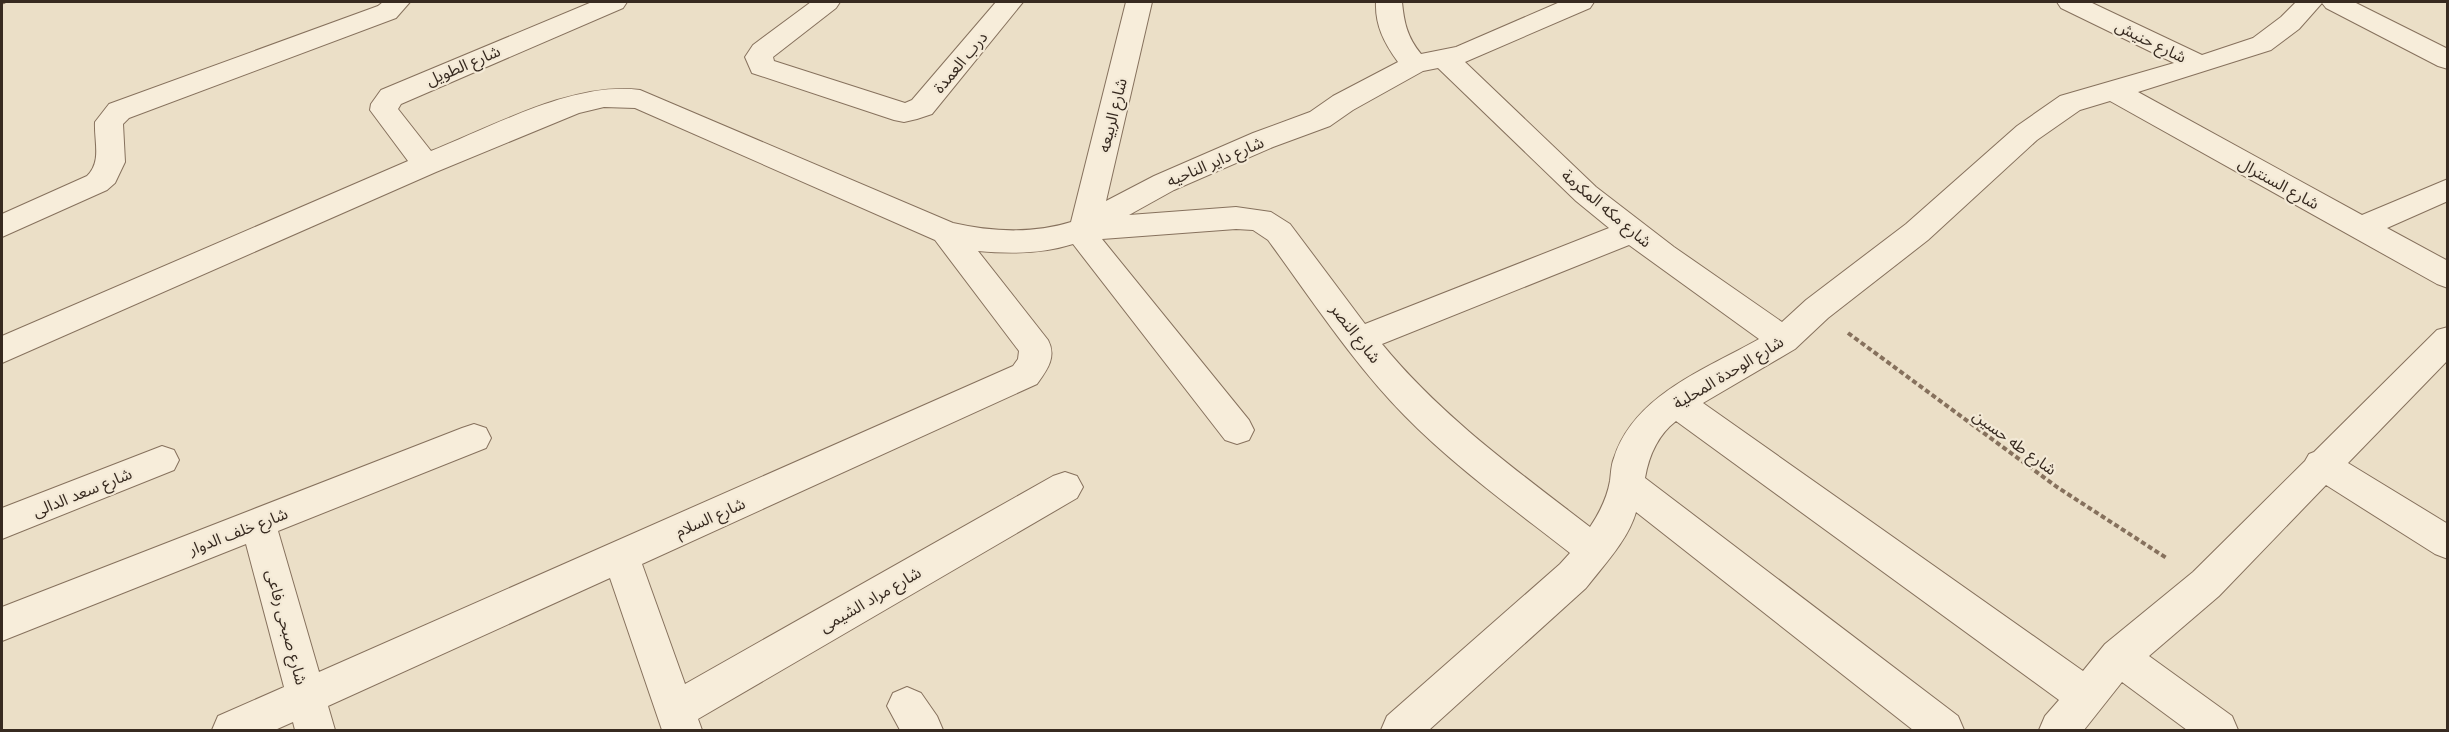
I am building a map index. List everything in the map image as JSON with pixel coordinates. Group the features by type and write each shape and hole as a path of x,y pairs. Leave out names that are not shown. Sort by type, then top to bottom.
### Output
{"street":[{"path":"2,226 97,183 107,175 112,161 109,122 119,111 387,12 397,2"},
{"name":"شارع الطويل","path":"426,165 384,110 385,104 391,97 614,2"},
{"name":"درب العمدة","path":"827,2 763,51 759,57 762,67 904,113 922,107 1010,2"},
{"name":"شارع الربيعه","path":"1084,229 1139,2"},
{"path":"1389,2 1389,23 1400,46 1415,63"},
{"name":"شارع داير الناحيه","path":"1084,229 1092,221 1164,183 1263,140 1320,119 1343,103 1415,63 1445,59 1478,48 1581,2"},
{"name":"شارع حنيش","path":"2070,2 2200,65"},
{"path":"2200,65 2262,44 2290,23 2310,2"},
{"path":"2335,2 2448,60"},
{"name":"شارع مكه المكرمة","path":"1445,59 1586,194 1663,255 1784,340"},
{"name":"شارع الوحدة المحلية","path":"1401,730 1573,576 1594,551 1617,517 1627,484 1631,458 1644,432 1659,415 1676,402 1784,340 1816,309 1917,232 2027,133 2070,103 2200,65"},
{"name":"شارع السنترال","path":"2112,90 2448,276"},
{"path":"2,350 426,165 569,106 587,99 624,96 640,99 946,232 979,240 1015,242 1052,238 1084,229 1084,237 1237,430"},
{"path":"2360,228 2448,189"},
{"name":"شارع النصر","path":"1084,229 1236,218 1260,220 1279,232 1390,377 1449,436 1594,551"},
{"path":"1361,339 1633,231"},
{"name":"شارع السلام","path":"232,730 311,714 621,557 1025,375 1034,363 1036,349 946,232"},
{"path":"2059,730 2120,657 2206,584 2321,464 2448,339"},
{"path":"1676,402 2087,697"},
{"name":"شارع خلف الدوار","path":"2,624 474,438"},
{"name":"شارع سعد الدالى","path":"2,524 162,460"},
{"path":"2321,464 2448,543"},
{"path":"1627,484 1944,730"},
{"name":"شارع مراد الشيمى","path":"678,721 1065,487"},
{"name":"شارع صبحى رفاعى","path":"258,523 311,714"},
{"path":"621,557 678,721"},
{"path":"2120,657 2218,730"}],"path":[{"name":"شارع طه حسين","path":"1816,309 2057,487 2206,584"}]}
